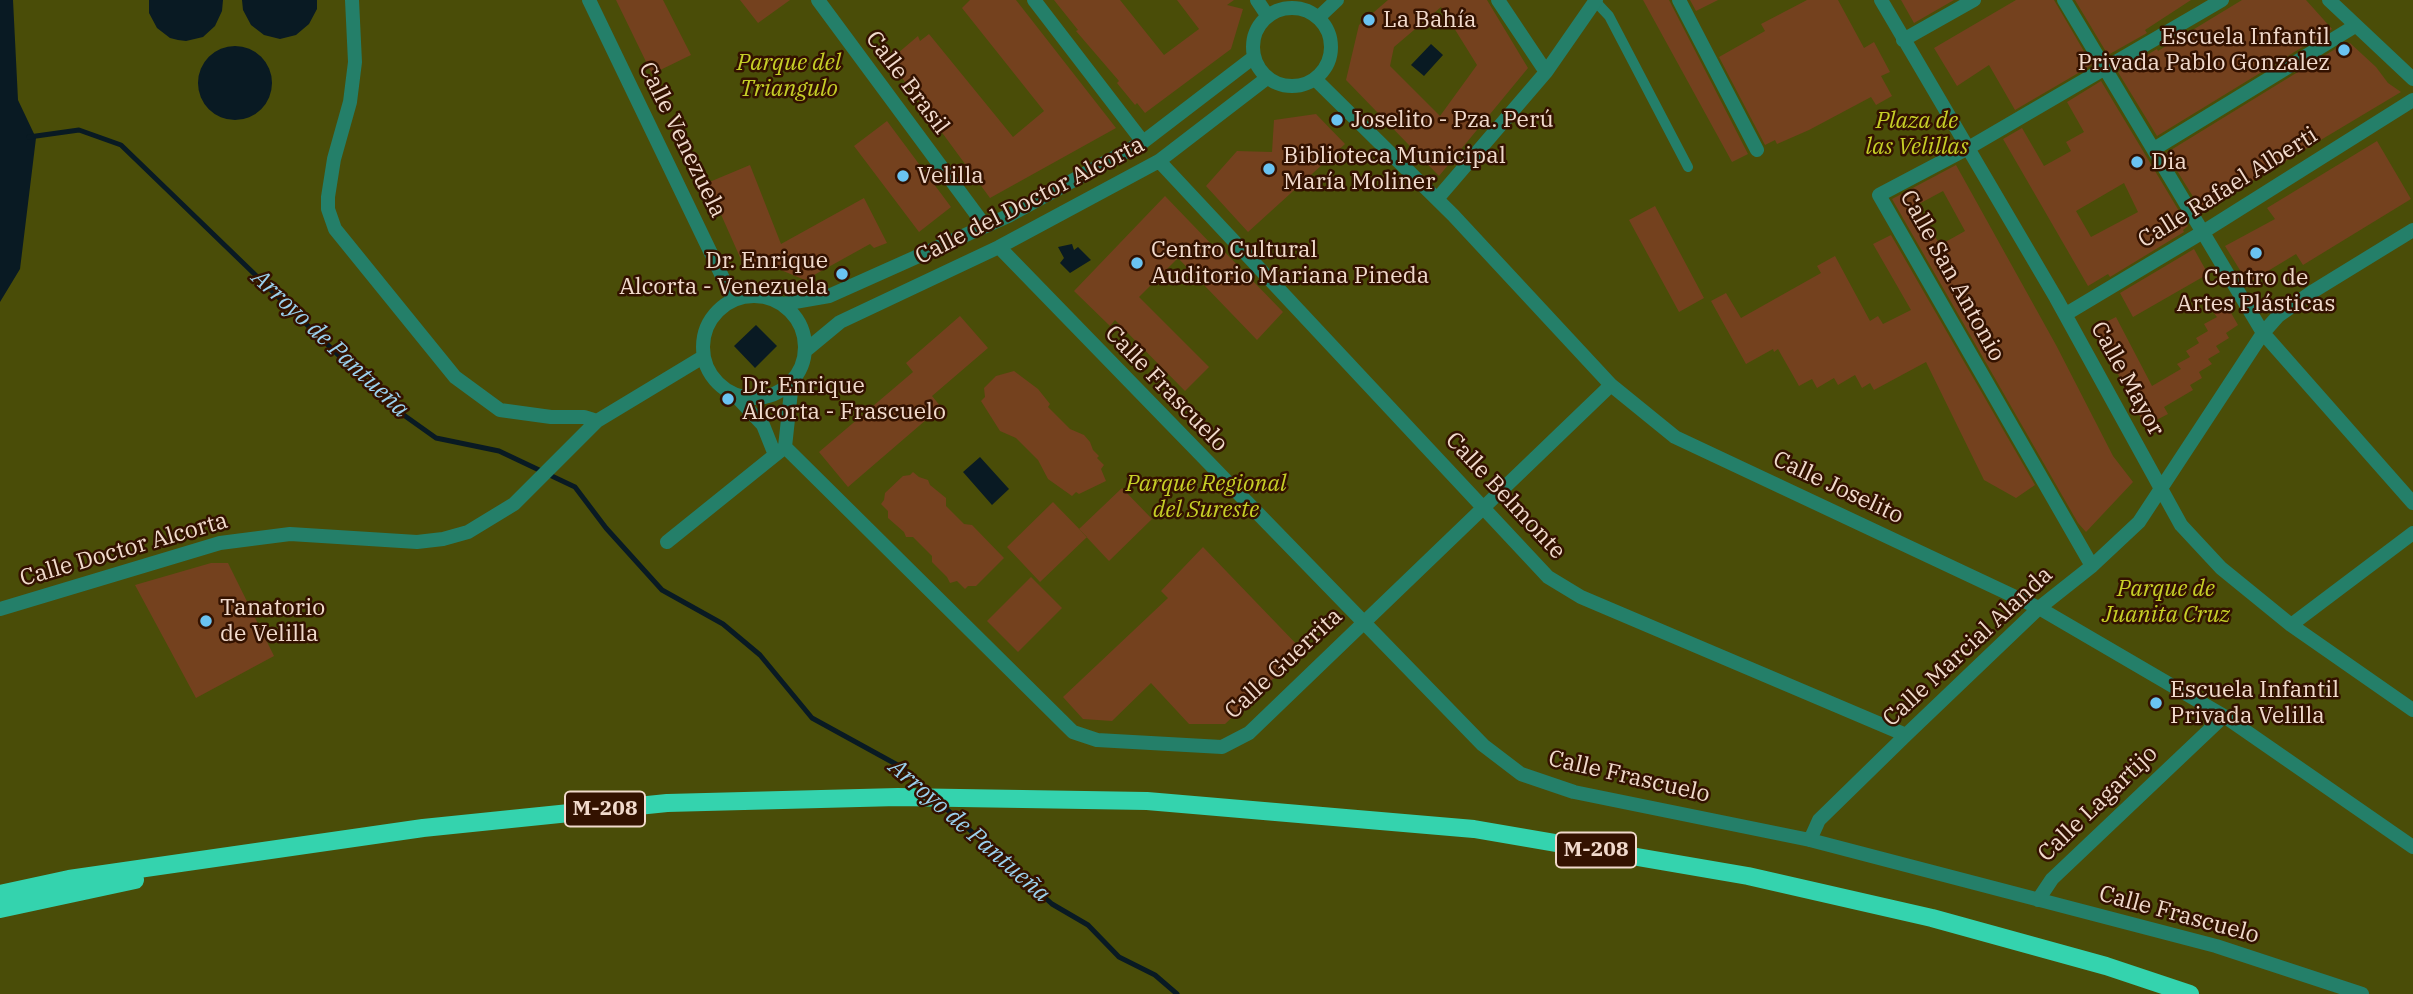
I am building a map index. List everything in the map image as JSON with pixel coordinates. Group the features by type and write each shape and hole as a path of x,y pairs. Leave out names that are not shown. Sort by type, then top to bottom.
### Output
{"main road":[{"name":"M-208","path":"0,894 69,879 423,828 667,803 898,797 1147,801 1474,829 1762,879 1932,918 2106,967 2190,994"},
{"name":"M-208","path":"0,909 313,844"}],"street":[{"path":"352,0 355,62 350,102 334,159 328,197 328,209 335,229 455,377 482,397 500,410 551,417 584,417 597,421"},
{"name":"Calle Venezuela","path":"589,0 733,299"},
{"name":"Calle Brasil","path":"818,0 985,226"},
{"path":"1034,0 1143,142"},
{"path":"1256,0 1267,15"},
{"path":"1319,17 1336,0"},
{"path":"1498,0 1546,72"},
{"path":"1679,0 1757,150"},
{"name":"Calle Mayor","path":"1881,0 2066,314 2182,525 2221,568 2291,625 2413,710"},
{"path":"1903,40 1974,0"},
{"path":"2064,0 2263,333 2413,503"},
{"name":"Calle San Antonio","path":"2092,566 1879,195 1970,147 2222,0"},
{"path":"2329,0 2413,79"},
{"path":"1437,199 1546,72 1595,1"},
{"path":"1293,7 1307,10 1319,17 1329,32 1332,49 1327,66 1315,79 1303,85 1278,84 1268,78 1254,57 1253,41 1258,27 1267,15 1293,7"},
{"path":"2154,149 2355,26"},
{"name":"Calle del Doctor Alcorta","path":"783,304 829,296 1019,210 1143,142 1254,57"},
{"name":"Calle del Doctor Alcorta","path":"805,351 840,322 999,247 1159,161 1268,78"},
{"name":"Calle Joselito","path":"1315,79 1437,199 1611,385 1675,437 2039,608 2224,716 2413,847"},
{"name":"Calle Rafael Alberti","path":"2066,314 2203,232 2413,100"},
{"name":"Calle Belmonte","path":"1159,161 1548,576 1581,597 1906,734"},
{"name":"Calle Marcial Alanda","path":"1810,841 1819,820 1906,734 2039,608 2092,566 2139,522 2263,333 2278,316 2413,230"},
{"name":"Calle Frascuelo","path":"999,247 1362,623 1483,745 1521,774 1574,792 1810,841 2216,946 2362,994"},
{"path":"747,296 768,297 783,304 797,318 805,351 800,369 792,382 766,397 735,395 721,387 710,374 703,357 702,342 707,324 716,311 733,299 747,296"},
{"name":"Calle Doctor Alcorta","path":"0,609 220,543 290,534 417,542 468,532 514,504 597,421 703,357"},
{"path":"667,542 780,451 792,382"},
{"name":"Calle Guerrita","path":"735,395 763,425 780,451 1073,732 1097,740 1222,747 1249,733 1611,385"},
{"path":"2291,625 2413,533"},
{"name":"Calle Lagartijo","path":"2038,900 2052,878 2224,716"}],"lane":[{"path":"1595,1 1609,16 1688,167"}],"green space":[{"name":"Parque Regional del Sureste","path":"0,0 2413,0 2413,994 0,994"}],"water":[{"path":"0,0 13,0 18,100 36,138 20,269 0,302"},
{"path":"149,0 223,0 222,11 215,26 203,37 186,41 170,38 157,28 149,13"},
{"path":"242,0 317,0 317,9 309,24 296,35 280,39 264,35 251,25 243,10"},
{"path":"1431,44 1443,55 1424,76 1411,65"},
{"path":"228,46 242,46 256,52 266,62 272,83 270,97 256,114 242,120 228,120 214,114 204,104 198,90 198,76 204,62 214,52"},
{"path":"1072,244 1074,250 1078,247 1091,260 1070,273 1060,263 1064,258 1058,247"},
{"path":"756,325 777,346 755,368 734,346"},
{"path":"980,457 1009,489 992,505 963,472"}],"building":[{"path":"616,0 663,0 691,55 652,74"},
{"path":"740,0 790,0 758,23"},
{"path":"970,0 1016,0 1116,128 990,198 891,63 900,58 898,53 918,36 920,41 929,34 1013,137 1044,111 962,8"},
{"path":"1054,0 1120,0 1164,55 1199,29 1177,0 1234,0 1227,5 1243,9 1231,49 1145,113 1117,83 1119,81 1076,31 1078,30"},
{"path":"1388,0 1487,0 1528,68 1439,176 1346,80 1359,25","holes":["1441,7 1477,65 1440,116 1390,66 1394,47"]},
{"path":"1643,0 1669,0 1748,154 1732,162"},
{"path":"1690,0 1718,0 1696,11"},
{"path":"1807,0 1838,0 1864,48 1874,42 1890,72 1881,76 1892,96 1876,105 1871,97 1809,130 1777,144 1775,140 1765,145 1719,57 1765,31 1761,24"},
{"path":"1901,0 1954,0 1914,23"},
{"path":"2016,0 2054,0 2092,65 2015,110 1989,65 1957,86 1934,48"},
{"path":"2075,0 2191,0 2145,30 2147,33 2108,55"},
{"path":"2242,0 2306,0 2332,29 2157,136 2118,72"},
{"path":"2345,43 2350,43 2376,67 2388,83 2401,92 2202,211 2166,153"},
{"path":"2101,81 2188,226 2184,232 2110,277 2108,274 2088,286 2003,139 2022,128 2044,166 2071,151 2066,142 2084,132 2067,102","holes":["2124,183 2138,212 2091,237 2076,211"]},
{"name":"Biblioteca Municipal María Moliner","path":"1316,114 1345,144 1248,232 1206,186 1237,151 1272,152 1274,120"},
{"name":"Velilla","path":"887,121 951,207 919,232 854,146"},
{"path":"2377,141 2411,199 2303,265 2296,254 2248,283 2225,246 2275,219 2267,208"},
{"path":"750,165 781,244 864,198 887,243 874,248 870,244 805,280 776,268 743,264 707,183"},
{"path":"1956,165 2056,345 2113,456 2133,482 2086,532 2078,523 1892,199","holes":["1943,191 1965,231 1940,245 1917,205"]},
{"path":"1165,196 1215,248 1218,245 1283,312 1257,340 1178,258 1139,297 1209,367 1185,391 1115,320 1110,326 1074,291"},
{"path":"1655,206 1704,298 1679,312 1629,220"},
{"path":"1891,235 2035,485 2016,498 1984,480 1926,362 1874,390 1870,383 1862,388 1855,375 1838,385 1834,378 1817,388 1812,379 1799,386 1778,349 1774,352 1773,349 1746,364 1711,301 1726,293 1741,318 1821,273 1817,266 1835,256 1870,321 1878,316 1883,324 1911,310 1873,244"},
{"path":"2194,249 2208,274 2133,317 2120,293"},
{"path":"2226,304 2238,325 2226,333 2229,338 2216,346 2220,352 2208,359 2212,364 2199,372 2202,378 2190,385 2193,390 2164,407 2168,414 2145,426 2094,328 2116,317 2152,386 2181,369 2177,364 2190,357 2186,351 2199,343 2196,338 2208,331 2204,324 2217,317 2213,312"},
{"path":"960,316 988,348 932,396 941,407 848,487 819,452 913,372 906,363"},
{"path":"1014,371 1038,389 1050,404 1048,407 1070,429 1084,435 1090,442 1099,456 1097,458 1104,465 1101,469 1106,481 1072,496 1048,479 1038,460 1016,438 1000,431 981,401 985,397 984,388 996,376"},
{"path":"913,472 928,480 930,485 946,498 946,506 964,524 972,525 1004,558 976,586 968,586 965,589 957,581 950,583 932,562 932,556 913,537 906,537 888,518 888,511 881,504 885,493 903,476"},
{"path":"1122,488 1152,519 1109,561 1079,529"},
{"path":"1053,502 1087,537 1040,582 1007,547"},
{"path":"1203,547 1303,651 1225,724 1189,724 1151,683 1112,721 1083,719 1063,697 1168,598 1161,591"},
{"name":"Tanatorio de Velilla","path":"211,563 228,563 274,656 196,698 135,585"},
{"path":"1031,577 1062,608 1018,652 987,621"}],"waterway":[{"name":"Arroyo de Pantueña","path":"29,137 79,130 121,145 391,406 436,438 499,451 575,487 606,528 662,590 723,624 760,655 812,718 903,768 929,792"},
{"name":"Arroyo de Pantueña","path":"941,804 1052,904 1088,925 1119,957 1155,975 1177,994"}],"place":[{"name":"La Bahía","path":"1369,20"},
{"name":"Escuela Infantil Privada Pablo Gonzalez","path":"2344,50"},
{"name":"Joselito - Pza. Perú","path":"1337,120"},
{"name":"Dia","path":"2137,162"},
{"name":"Biblioteca Municipal María Moliner","path":"1269,169"},
{"name":"Velilla","path":"903,176"},
{"name":"Centro de Artes Plásticas","path":"2256,253"},
{"name":"Centro Cultural Auditorio Mariana Pineda","path":"1137,263"},
{"name":"Dr. Enrique Alcorta - Venezuela","path":"842,274"},
{"name":"Dr. Enrique Alcorta - Frascuelo","path":"728,399"},
{"name":"Tanatorio de Velilla","path":"206,621"},
{"name":"Escuela Infantil Privada Velilla","path":"2156,703"}],"park label":[{"name":"Parque del Triangulo","path":"789,76"},
{"name":"Plaza de las Velillas","path":"1917,134"},
{"name":"Parque de Juanita Cruz","path":"2166,602"}]}
